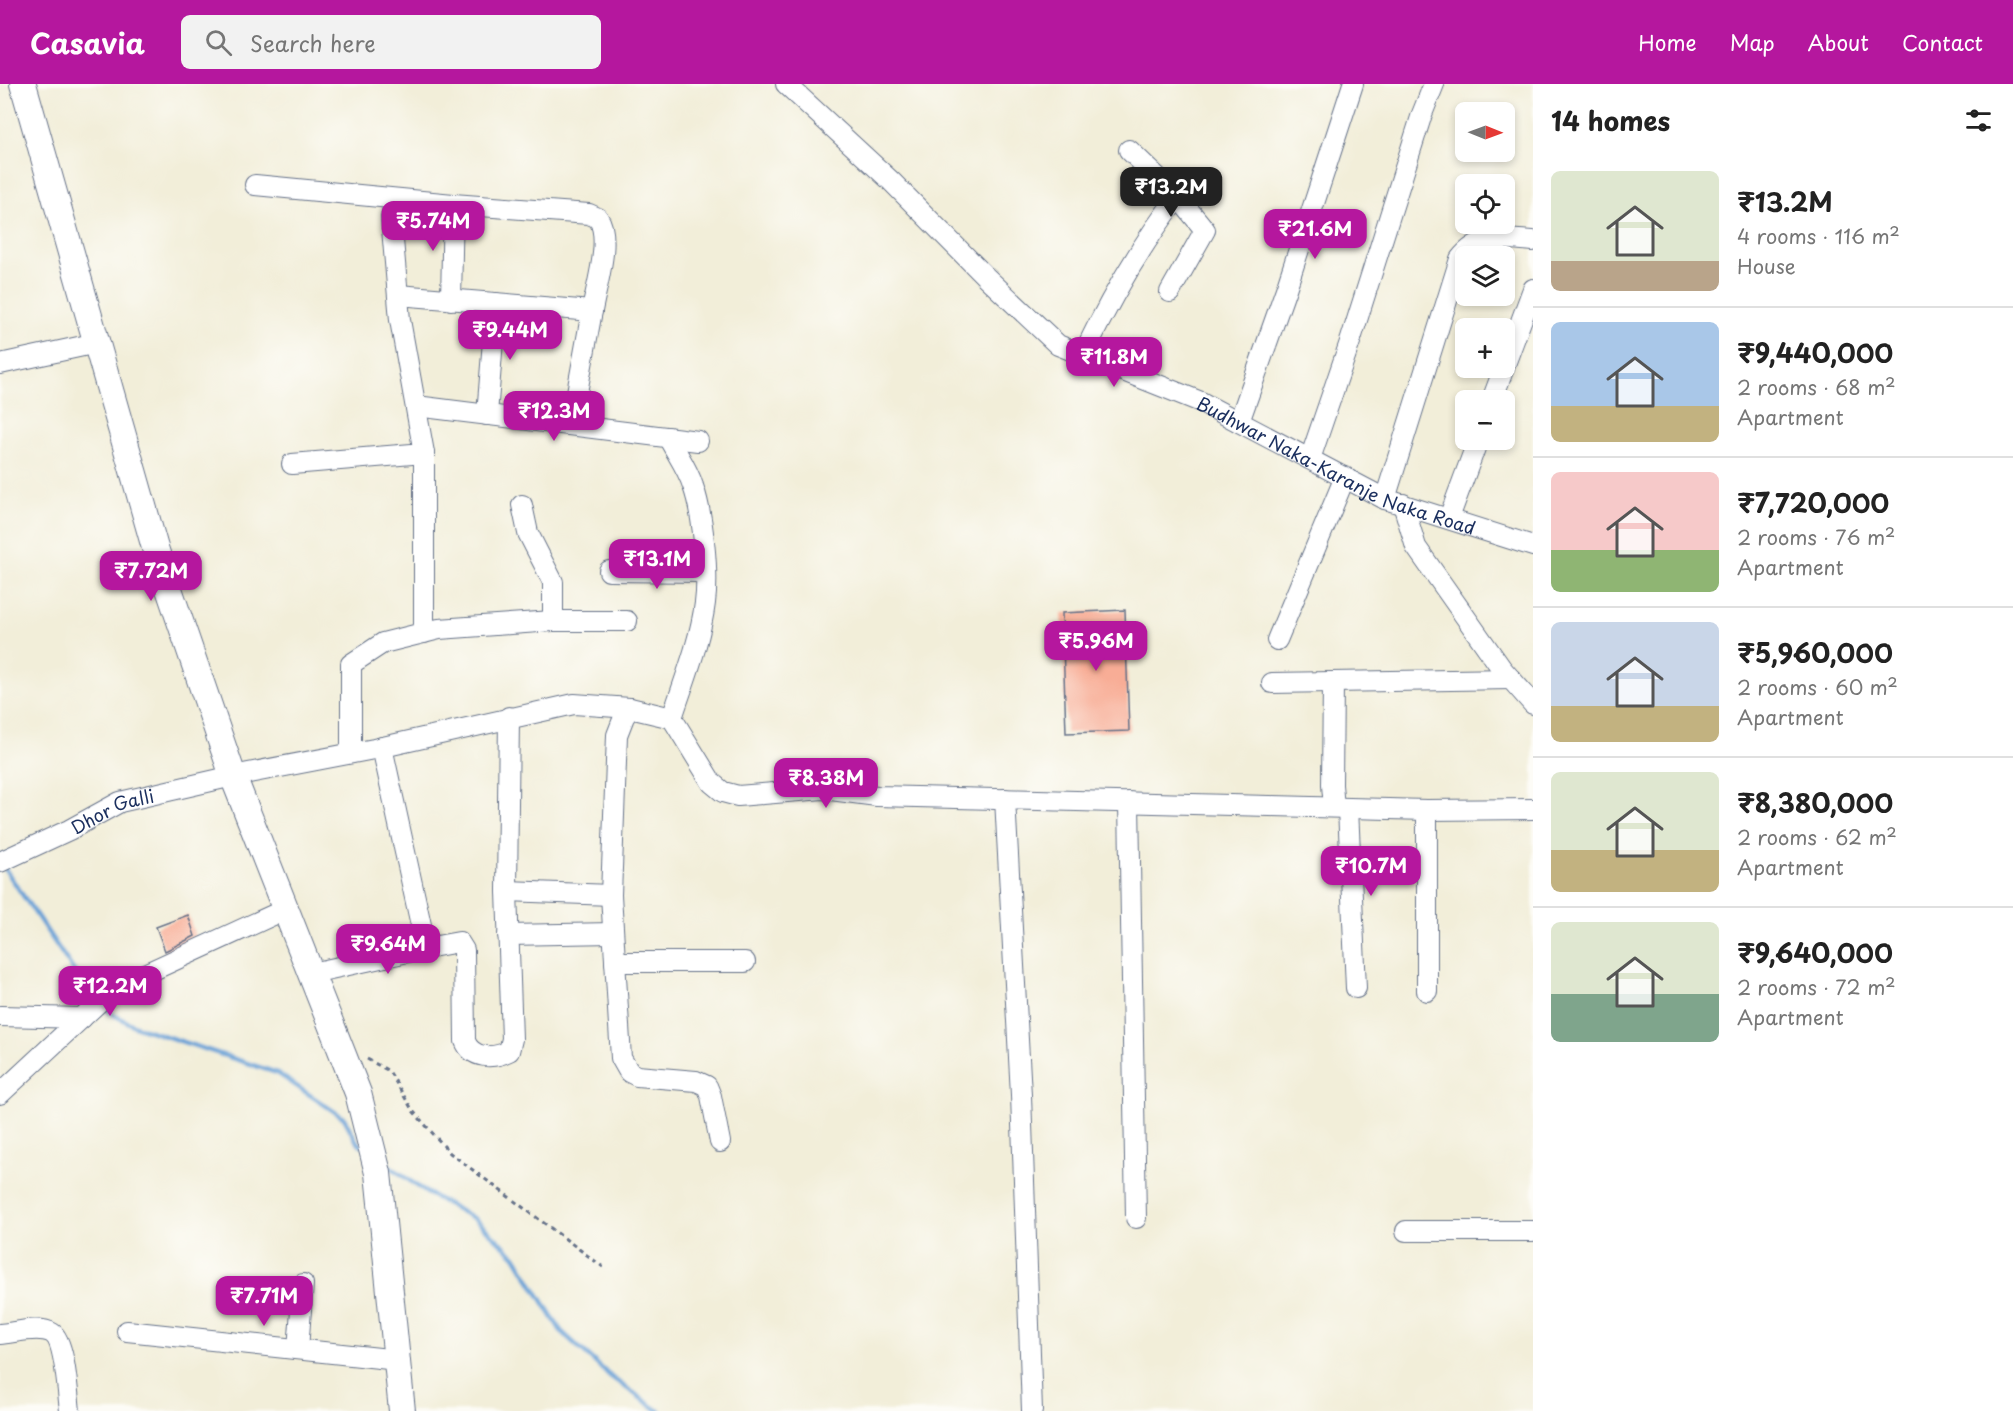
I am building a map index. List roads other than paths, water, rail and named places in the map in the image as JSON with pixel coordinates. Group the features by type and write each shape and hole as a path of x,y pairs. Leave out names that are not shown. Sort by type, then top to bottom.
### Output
{"main road":[{"path":"23,84 155,548 233,776 358,1093 378,1173 402,1411"}],"street":[{"name":"Budhwar Naka-Karanje Naka Road","path":"786,84 891,181 986,277 1058,345 1201,402 1394,501 1533,546"},
{"path":"1239,422 1286,289 1353,84"},
{"path":"1310,459 1351,339 1422,114 1434,84"},
{"path":"1129,150 1178,197 1205,230 1170,292"},
{"path":"255,185 395,199 589,214 598,218 602,224 604,243 571,425"},
{"path":"1083,355 1107,305 1149,235 1178,197"},
{"path":"395,199 391,217 400,320 424,453 424,633"},
{"path":"451,300 453,204"},
{"path":"1533,242 1497,239 1479,242 1469,248 1461,259 1394,501 1416,547 1511,679 1533,704"},
{"path":"1515,337 1533,289"},
{"path":"398,296 592,311"},
{"path":"487,415 496,303"},
{"path":"0,364 97,344"},
{"path":"416,406 698,441"},
{"path":"668,437 693,483 701,512 705,572 705,603 693,653 672,718 712,783 723,792 738,796 823,789 877,796 1427,810 1533,809"},
{"path":"1449,519 1474,450"},
{"path":"292,464 424,453"},
{"path":"1277,640 1345,477"},
{"path":"522,505 528,533 553,582 553,621"},
{"path":"609,571 705,572"},
{"path":"351,753 351,664 383,643 438,629 553,621 627,621"},
{"path":"1272,683 1511,679"},
{"path":"1333,682 1332,785 1341,807 1356,988"},
{"name":"Dhor Galli","path":"5,859 69,830 120,802 233,776 382,747 509,717 574,704 630,708 672,718"},
{"path":"630,708 617,735 611,895 621,1058 629,1072 637,1076 696,1081 707,1086 720,1142"},
{"path":"312,973 456,942 462,944 464,950 465,1041 471,1052 482,1056 503,1054 509,1051 512,1039 507,891 509,717"},
{"path":"382,747 426,948"},
{"path":"1005,799 1021,1095 1032,1411"},
{"path":"1129,802 1136,1218"},
{"path":"1427,810 1427,991"},
{"path":"507,891 611,895"},
{"path":"0,1094 114,988 286,909"},
{"path":"508,935 613,933"},
{"path":"615,962 745,962"},
{"path":"0,1016 82,1018"},
{"path":"1406,1231 1533,1231"},
{"path":"297,1349 303,1284"},
{"path":"0,1334 39,1329 52,1333 62,1352 70,1411"},
{"path":"127,1331 398,1360"}],"waterway":[{"path":"3,866 96,1000"},
{"path":"102,1006 135,1026 277,1073 344,1118 361,1145"},
{"path":"384,1162 427,1193 475,1219 515,1256 561,1331 611,1377 659,1411"}]}
